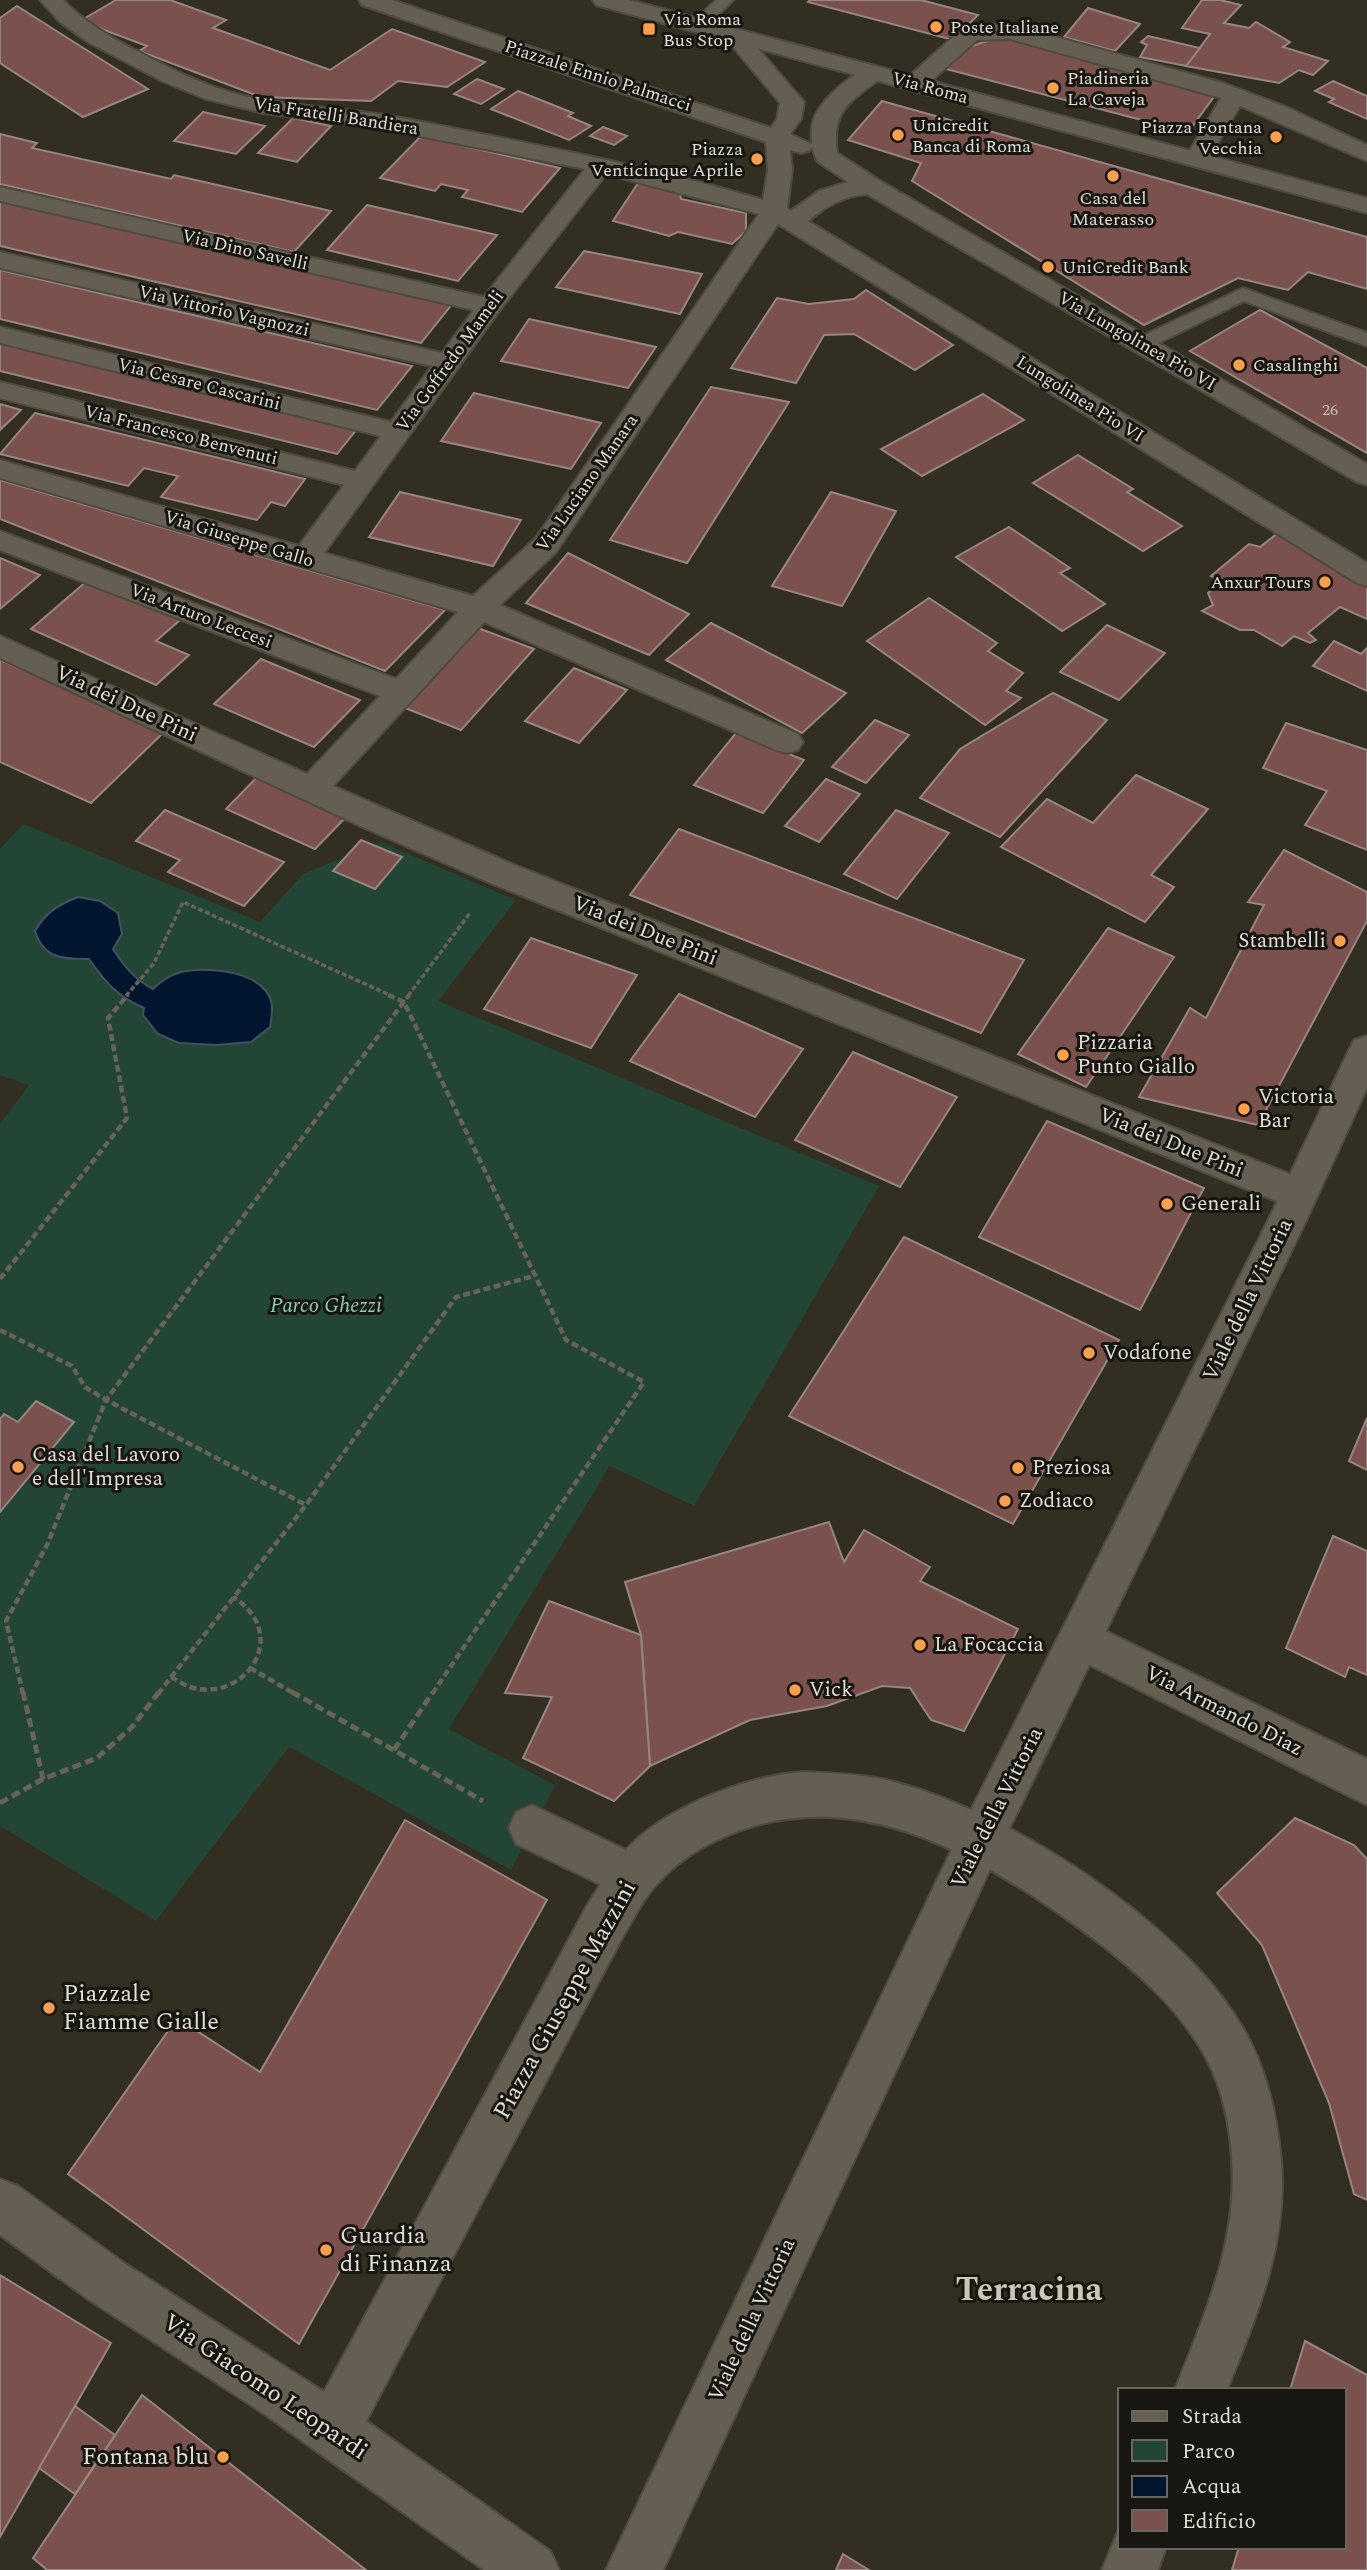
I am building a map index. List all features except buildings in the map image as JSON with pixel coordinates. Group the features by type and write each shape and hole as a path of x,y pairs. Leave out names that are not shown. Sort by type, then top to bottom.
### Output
{"street":[{"name":"Via Fratelli Bandiera","path":"51,0 62,13 86,32 154,68 219,96 273,108 381,121 600,166 709,191 783,217"},
{"name":"Piazzale Ennio Palmacci","path":"370,0 777,136 825,156"},
{"name":"Via Roma","path":"604,0 1367,206"},
{"path":"914,84 964,38 978,32 1020,34 1236,95 1367,154"},
{"path":"735,36 792,102 789,119 777,136 783,217 825,195 871,186"},
{"path":"871,186 825,156 822,130 829,111 873,73"},
{"path":"1197,159 1236,95"},
{"name":"Via Goffredo Mameli","path":"304,559 490,306 600,166"},
{"name":"Via Lungolinea Pio VI","path":"871,186 1367,476"},
{"name":"Via Dino Savelli","path":"0,194 490,306"},
{"name":"Lungolinea Pio VI","path":"783,217 1367,576"},
{"name":"Via Luciano Manara","path":"311,790 479,608 527,564 557,529 783,217"},
{"name":"Via Vittorio Vagnozzi","path":"0,260 449,362"},
{"name":"Via Cesare Cascarini","path":"0,335 398,432"},
{"name":"Via Francesco Benvenuti","path":"0,390 362,481"},
{"name":"Via Giuseppe Gallo","path":"0,469 479,608 786,741"},
{"name":"Via Arturo Leccesi","path":"0,540 401,692"},
{"name":"Via dei Due Pini","path":"0,646 311,790 500,873 1299,1194"},
{"name":"Viale della Vittoria","path":"634,2570 981,1838 1299,1194 1367,1050"},
{"name":"Via Armando Diaz","path":"1081,1639 1367,1783"},
{"name":"Piazza Giuseppe Mazzini","path":"332,2430 605,1921 633,1877 663,1847 704,1821 748,1804 802,1794 867,1799 922,1814 981,1838 1079,1900 1163,1966 1213,2023 1239,2072 1248,2100 1254,2137 1255,2217 1249,2260 1242,2284 1202,2388"},
{"path":"532,1828 633,1877"},
{"name":"Via Giacomo Leopardi","path":"0,2204 106,2281 279,2392 531,2570"},
{"path":"1130,2570 1138,2549"}],"lane":[{"path":"698,26 725,0"},
{"path":"1141,344 1243,294 1367,340"}],"path":[{"path":"43,1779 6,1621 47,1545 106,1400 500,873"},
{"path":"0,1279 127,1118 108,1018 154,963 183,902 404,1002 566,1339 644,1382 394,1750"},
{"path":"0,1803 43,1779 97,1758 132,1727 306,1505 456,1297 534,1276"},
{"path":"0,1330 72,1366 85,1387 106,1400 306,1505"},
{"path":"171,1677 181,1686 197,1691 213,1691 244,1676 261,1646 261,1632 256,1617 233,1597"},
{"path":"250,1668 532,1828"}],"green space":[{"name":"Parco Ghezzi","path":"23,824 260,922 303,874 381,842 516,900 438,1001 879,1186 694,1506 610,1466 449,1729 555,1785 511,1870 289,1747 156,1921 0,1826 0,1124 29,1085 0,1075 0,849"}],"water":[{"path":"78,897 100,901 118,913 122,934 113,949 140,981 153,989 162,981 181,972 214,970 237,974 257,983 268,994 272,1008 270,1027 251,1042 216,1045 179,1043 158,1034 143,1015 144,1008 113,988 89,959 56,956 39,940 35,931 48,914"}],"place":[{"name":"Poste Italiane","path":"936,27"},
{"name":"Via Roma Bus Stop","path":"649,29"},
{"name":"Piadineria La Caveja","path":"1053,88"},
{"name":"Unicredit Banca di Roma","path":"898,135"},
{"name":"Piazza Fontana Vecchia","path":"1276,137"},
{"name":"Piazza Venticinque Aprile","path":"757,159"},
{"name":"Casa del Materasso","path":"1113,176"},
{"name":"UniCredit Bank","path":"1048,267"},
{"name":"Casalinghi","path":"1239,365"},
{"name":"Anxur Tours","path":"1325,582"},
{"name":"Stambelli","path":"1340,941"},
{"name":"Pizzaria Punto Giallo","path":"1063,1055"},
{"name":"Victoria Bar","path":"1244,1109"},
{"name":"Generali","path":"1167,1204"},
{"name":"Vodafone","path":"1089,1353"},
{"name":"Casa del Lavoro e dell'Impresa","path":"18,1467"},
{"name":"Preziosa","path":"1018,1468"},
{"name":"Zodiaco","path":"1005,1501"},
{"name":"La Focaccia","path":"920,1645"},
{"name":"Vick","path":"795,1690"},
{"name":"Piazzale Fiamme Gialle","path":"49,2008"},
{"name":"Guardia di Finanza","path":"326,2250"},
{"name":"Fontana blu","path":"223,2457"}],"district":[{"name":"Terracina","path":"1029,2290"}]}
